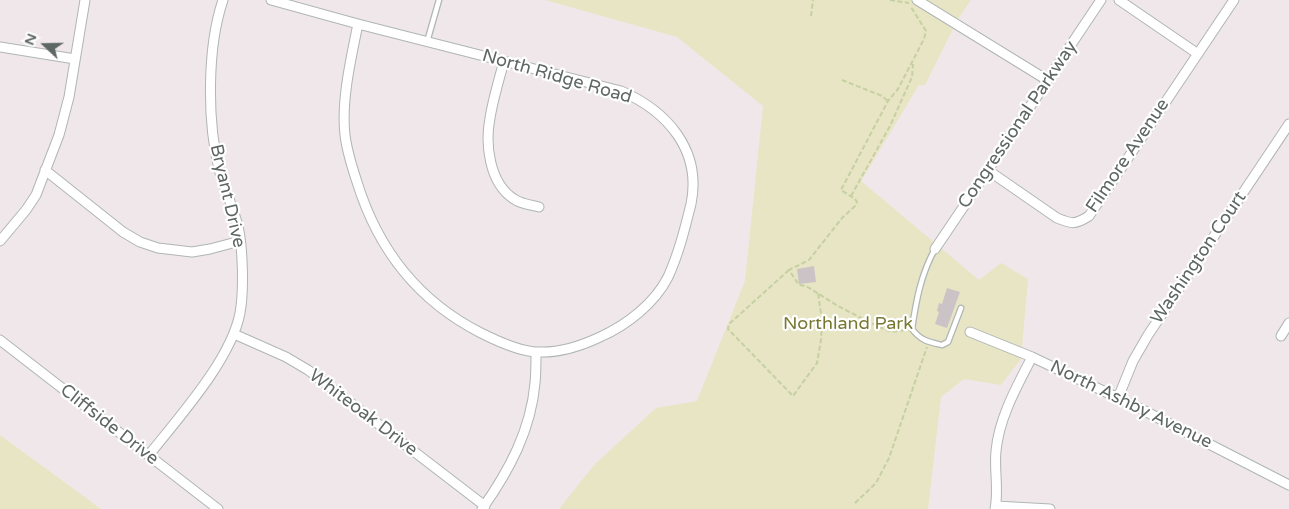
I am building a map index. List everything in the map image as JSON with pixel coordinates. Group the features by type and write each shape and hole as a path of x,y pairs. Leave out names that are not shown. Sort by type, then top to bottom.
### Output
{"street":[{"path":"0,241 36,195 59,135 70,97 85,0"},
{"name":"Bryant Drive","path":"149,456 216,368 234,334 240,313 242,284 238,226 219,169 210,105 212,53 223,0"},
{"name":"North Ridge Road","path":"270,0 620,91 637,98 657,112 674,129 683,144 693,175 693,194 683,238 668,277 646,305 621,326 592,341 560,350 536,352 512,346 466,326 426,296 393,259 380,238 368,216 349,158 345,133 346,88 358,24"},
{"path":"917,0 1047,80"},
{"name":"Congressional Parkway","path":"935,249 989,171 1101,0"},
{"path":"1119,0 1198,54"},
{"name":"Filmore Avenue","path":"989,171 1057,218 1079,223 1089,216 1234,0"},
{"path":"0,47 75,59"},
{"path":"504,61 490,118 488,136 493,170 498,182 513,199 539,207"},
{"name":"Washington Court","path":"1118,398 1133,360 1148,335 1289,124"},
{"path":"46,170 123,232 140,242 158,248 192,252 210,250 240,241"},
{"path":"1280,336 1289,323"},
{"name":"North Ashby Avenue","path":"970,332 1032,357 1118,398 1289,485"},
{"name":"Whiteoak Drive","path":"234,334 286,357 308,370 483,508"},
{"name":"Cliffside Drive","path":"0,340 218,509"},
{"path":"483,508 513,460 523,437 531,411 535,382 536,352"},
{"path":"1032,357 1013,396 999,433 996,452 996,507 1050,509"}],"lane":[{"path":"428,42 439,0"},
{"path":"935,249 922,277 912,330 918,337 928,342 942,345 948,342 961,308"}],"path":[{"path":"811,16 813,0"},
{"path":"818,294 822,320 821,340 816,363 793,396 728,329 729,324 789,270 809,260 838,222 857,202 855,198 841,190 888,101 898,89 913,61 926,31 909,3 890,0"},
{"path":"851,196 890,126 912,77 913,61"},
{"path":"842,80 882,96 888,101"},
{"path":"789,270 799,285 806,286 852,314 891,332 912,330"},
{"path":"855,503 876,483 889,458 928,342"}],"green space":[{"name":"Northland Park","path":"545,0 971,0 958,19 925,85 919,85 861,181 979,280 1001,263 1028,279 1021,359 1001,385 964,379 941,397 928,509 559,509 594,465 656,408 697,401 745,281 763,106 677,37"},
{"path":"0,435 101,509 0,509"}],"building":[{"path":"814,266 816,282 799,284 797,269"},
{"path":"947,288 960,292 947,328 935,324 939,312 937,311 939,303 942,304"}]}
